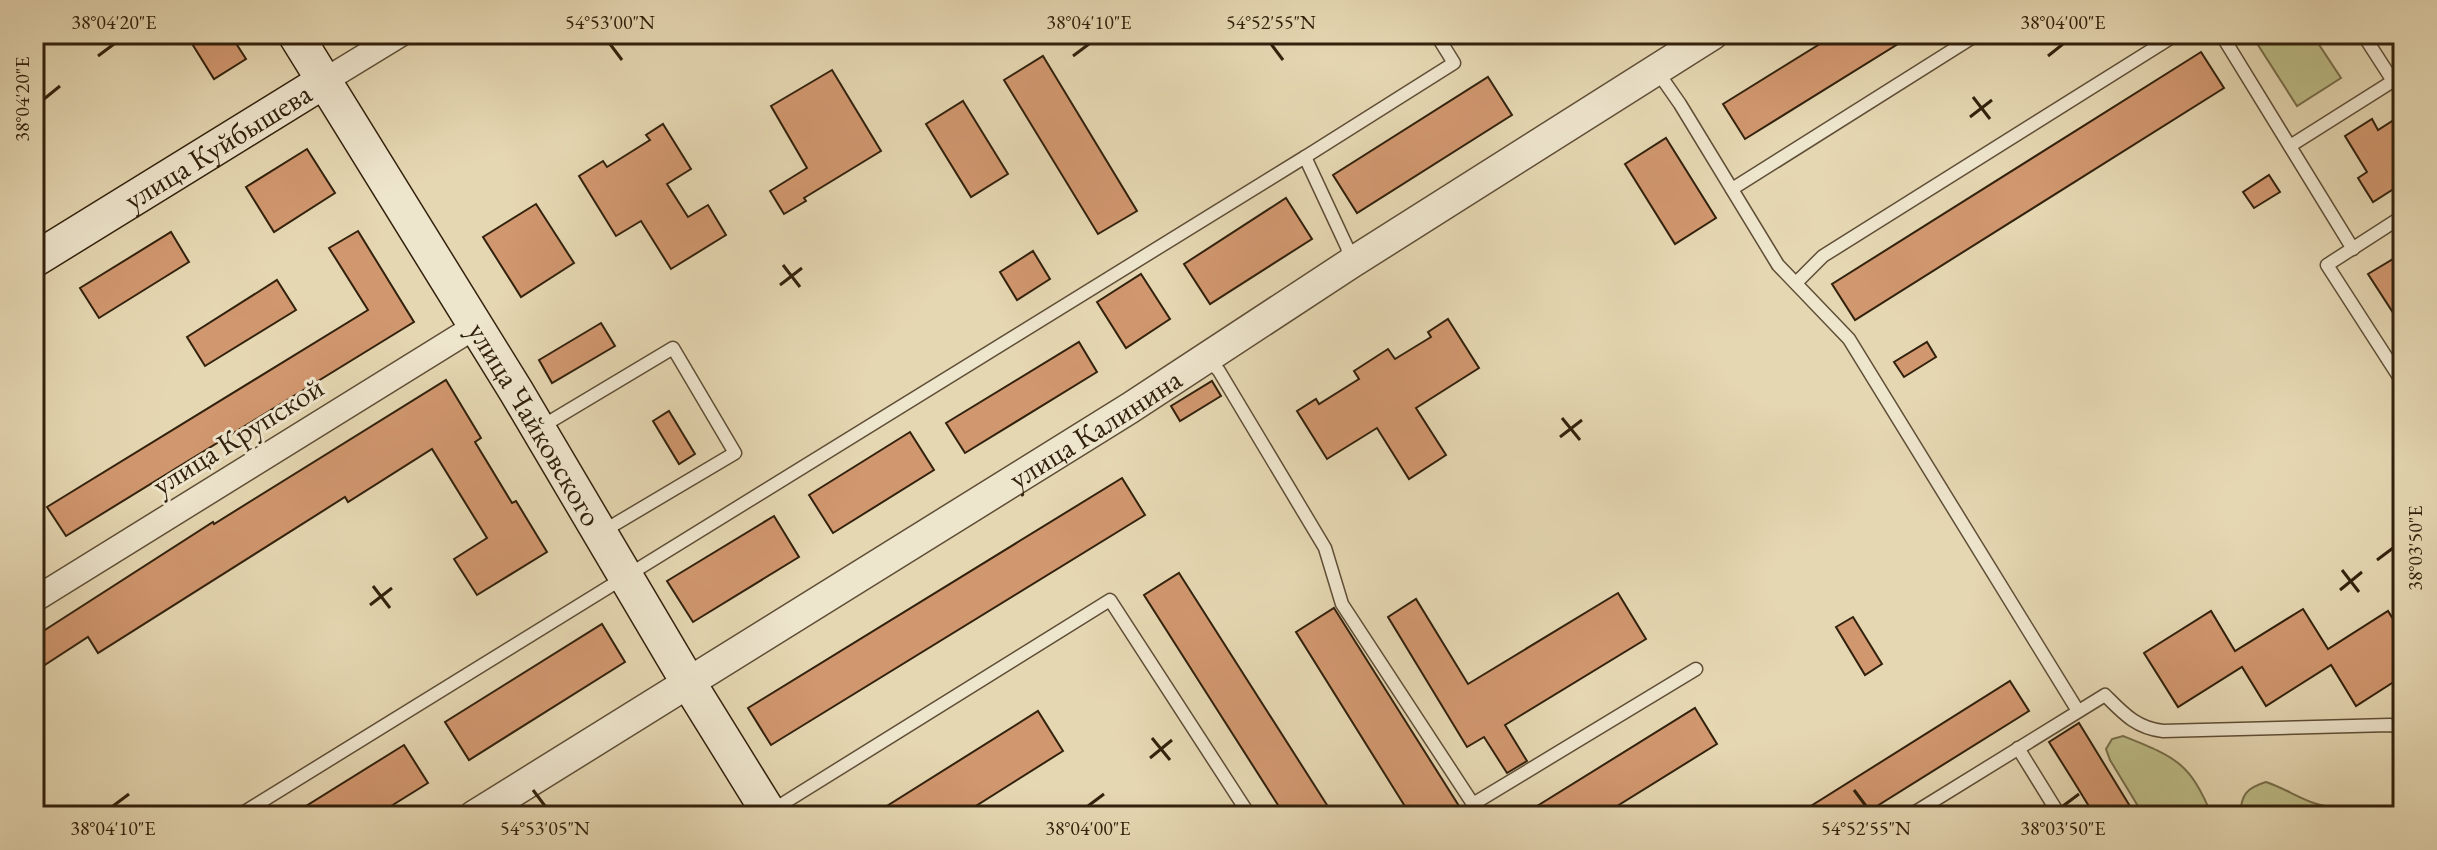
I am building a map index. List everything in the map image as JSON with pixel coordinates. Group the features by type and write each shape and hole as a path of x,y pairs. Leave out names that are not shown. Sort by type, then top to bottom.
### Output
{"main road":[{"name":"улица Чайковского","path":"295,34 476,326 770,814"},
{"name":"улица Куйбышева","path":"39,253 324,81"}],"street":[{"name":"улица Куйбышева","path":"324,81 401,34"},
{"name":"улица Калинина","path":"474,816 1130,408 1206,356 1713,34"},
{"name":"улица Крупской","path":"34,600 476,326"}],"lane":[{"path":"238,816 1454,63 1436,34"},
{"path":"1732,189 1978,34"},
{"path":"1796,283 1823,256 2177,34"},
{"path":"2221,34 2353,249"},
{"path":"2290,146 2393,81 2364,35"},
{"path":"1656,69 1778,265 1849,339 2078,711"},
{"path":"1305,157 1347,247 1351,263"},
{"path":"2403,216 2327,265 2403,383"},
{"path":"538,428 673,348 689,374 735,453 600,533"},
{"path":"1206,356 1219,371 1325,548 1342,604 1473,804 1696,669"},
{"path":"770,814 1110,600 1250,816"},
{"path":"1909,816 2105,695 2135,724 2147,729 2390,725 2403,728"},
{"path":"2018,748 2060,816"}],"green space":[{"path":"2275,34 2312,34 2341,78 2297,106 2258,45"},
{"path":"2123,736 2168,756 2188,772 2212,816 2144,816 2106,749 2112,739"},
{"path":"2266,782 2321,805 2342,807 2353,816 2240,816 2246,793"}],"building":[{"path":"186,34 230,34 246,59 214,79"},
{"path":"1836,34 1914,34 1745,139 1723,104"},
{"path":"2201,52 2224,88 1855,320 1832,284"},
{"path":"1043,56 1137,211 1098,234 1004,80"},
{"path":"832,70 881,151 804,198 806,201 784,214 770,191 807,168 771,106"},
{"path":"1488,77 1512,115 1357,213 1333,175"},
{"path":"963,101 1008,174 971,197 926,124"},
{"path":"2403,114 2403,183 2373,202 2358,178 2367,172 2345,136 2372,119 2378,130"},
{"path":"663,124 691,169 667,184 688,217 708,205 726,235 671,269 641,221 616,236 579,176 603,161 607,167 650,140 646,135"},
{"path":"1666,138 1716,218 1675,244 1625,164"},
{"path":"307,149 335,193 274,232 246,187"},
{"path":"2269,175 2280,192 2254,208 2243,192"},
{"path":"1286,198 1312,239 1210,304 1184,264"},
{"path":"536,204 574,263 521,297 483,237"},
{"path":"358,231 414,322 66,536 47,507 368,310 329,248"},
{"path":"171,232 189,262 99,318 80,288"},
{"path":"1033,251 1050,279 1017,300 1000,272"},
{"path":"2403,253 2403,328 2368,274"},
{"path":"1141,274 1170,319 1126,348 1097,302"},
{"path":"277,280 296,310 205,366 187,337"},
{"path":"1448,319 1479,368 1416,408 1446,455 1409,479 1377,428 1327,459 1297,411 1316,399 1319,404 1359,379 1354,371 1388,349 1395,359 1431,337 1428,332"},
{"path":"601,323 615,346 552,383 539,360"},
{"path":"1079,342 1097,372 965,453 946,423"},
{"path":"1927,342 1936,357 1904,377 1894,362"},
{"path":"446,380 481,438 475,442 512,503 516,501 547,552 477,595 454,559 487,538 432,449 348,502 345,497 98,653 88,637 34,672 34,637 213,522"},
{"path":"1212,381 1221,396 1180,421 1171,406"},
{"path":"669,411 695,454 679,464 653,421"},
{"path":"910,432 934,470 833,533 809,495"},
{"path":"1122,478 1145,515 771,745 748,708"},
{"path":"774,516 799,557 693,622 667,581"},
{"path":"1179,573 1334,816 1285,816 1195,675 1144,595"},
{"path":"1618,593 1646,639 1505,725 1527,761 1507,773 1484,737 1467,747 1388,617 1416,599 1468,684"},
{"path":"1334,608 1459,806 1444,816 1411,816 1296,632"},
{"path":"2303,609 2328,649 2388,611 2403,635 2403,676 2356,706 2331,665 2266,706 2242,667 2178,707 2144,653 2211,611 2235,651"},
{"path":"1853,617 1882,664 1865,675 1836,627"},
{"path":"602,624 625,662 469,760 445,722"},
{"path":"2010,681 2029,711 1861,816 1795,816"},
{"path":"1695,708 1717,744 1601,816 1521,816"},
{"path":"1038,711 1063,751 960,816 871,816"},
{"path":"2079,723 2136,816 2095,816 2049,742"},
{"path":"404,745 428,783 375,816 290,816"}]}
